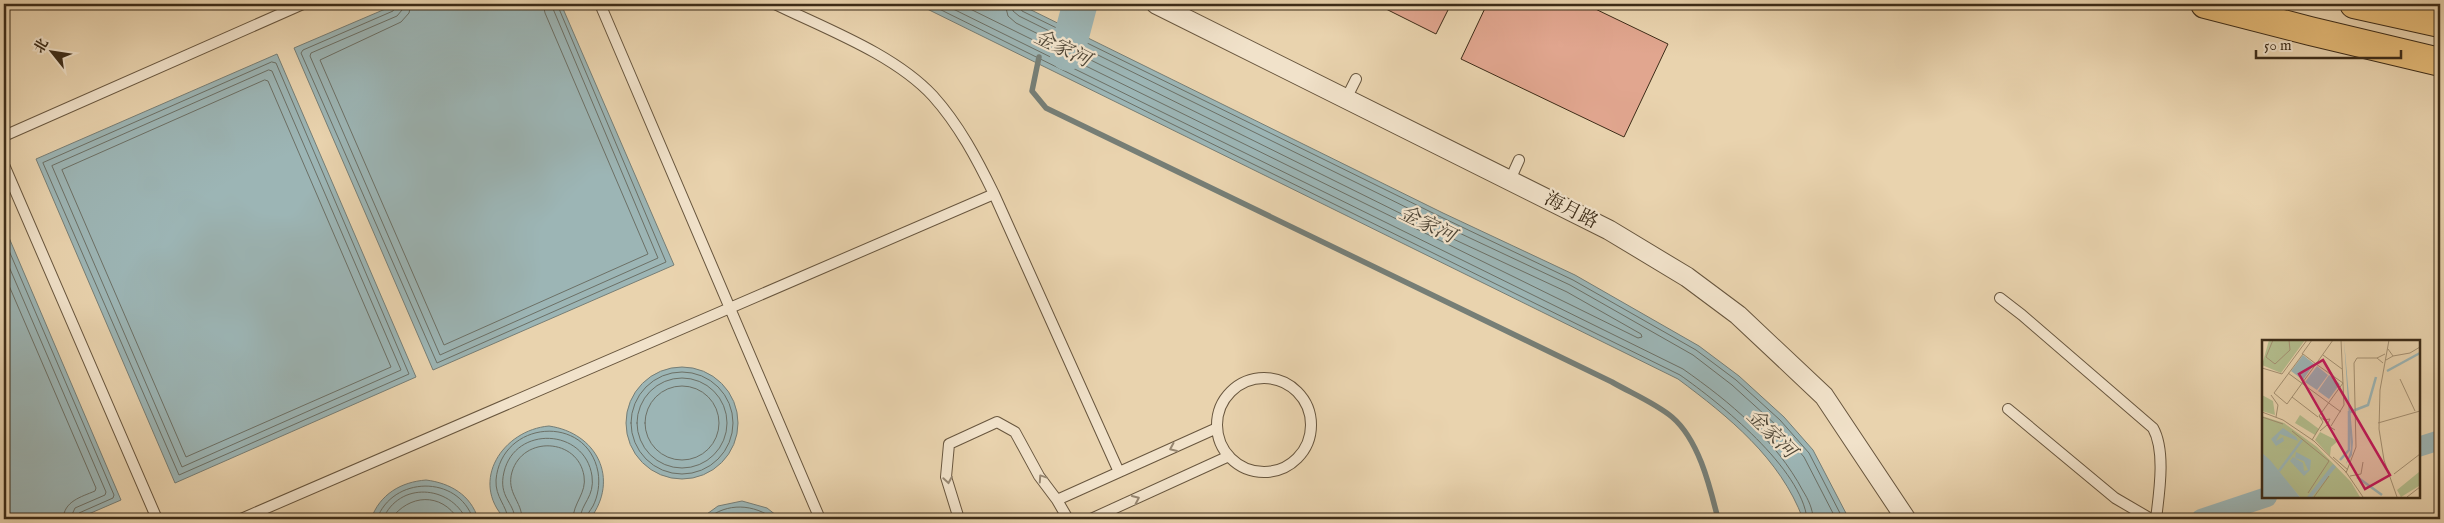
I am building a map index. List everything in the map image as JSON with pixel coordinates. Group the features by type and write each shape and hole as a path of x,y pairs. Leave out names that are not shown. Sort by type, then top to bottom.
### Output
{"main road":[{"path":"2205,4 2440,62"},
{"path":"2372,6 2440,23"}],"street":[{"name":"海月路","path":"1156,4 1609,230 1687,277 1738,315 1824,396 1906,519"}],"lane":[{"path":"4,136 303,4"},
{"path":"600,4 820,519"},
{"path":"775,4 874,53 908,74 933,96 955,124 976,156 994,194 1119,472"},
{"path":"1346,99 1356,78"},
{"path":"1510,180 1520,160"},
{"path":"4,165 157,519"},
{"path":"241,519 994,194"},
{"path":"2000,298 2152,428 2159,444 2159,487 2156,519"},
{"path":"1263,377 1278,380 1292,386 1303,397 1310,412 1311,427 1308,442 1299,456 1287,466 1272,471 1256,471 1241,466 1229,456 1221,443 1217,428 1219,413 1230,393 1248,380 1263,377"},
{"path":"2008,409 2116,498 2151,519"},
{"path":"959,519 946,477 949,444 997,422 1015,432 1040,476 1068,519"},
{"path":"1057,500 1217,428"},
{"path":"1091,519 1229,456"}],"water":[{"path":"397,4 561,4 674,265 433,370 294,48"},
{"name":"金家河","path":"917,4 1019,4 1443,213 1575,275 1699,346 1739,376 1784,417 1813,450 1849,519 1803,519 1781,477 1751,440 1716,408 1678,379"},
{"path":"277,54 416,377 175,483 36,159"},
{"path":"4,226 121,500 77,519 4,519"},
{"path":"682,367 704,371 722,383 734,401 738,423 734,445 722,463 704,475 682,479 660,475 642,463 630,445 626,423 630,401 642,383 660,371"},
{"path":"549,426 566,430 580,438 591,448 599,460 603,474 603,489 599,504 590,519 505,519 495,504 490,489 491,474 496,460 505,447 518,437 532,430"},
{"path":"426,480 451,487 465,497 478,519 371,519 380,503 392,491 408,483"},
{"path":"742,501 767,508 781,519 700,519 718,506"}],"building":[{"path":"1376,4 1451,4 1436,34"},
{"path":"1487,4 1585,4 1668,44 1624,137 1461,59"}],"waterway":[{"name":"金家河","path":"1067,53 1080,4"},
{"name":"金家河","path":"1039,57 1032,91 1046,108 1612,382 1665,412 1681,427 1696,451 1707,479 1718,519"},
{"path":"2419,447 2440,440"},
{"path":"2201,519 2264,498"}]}
